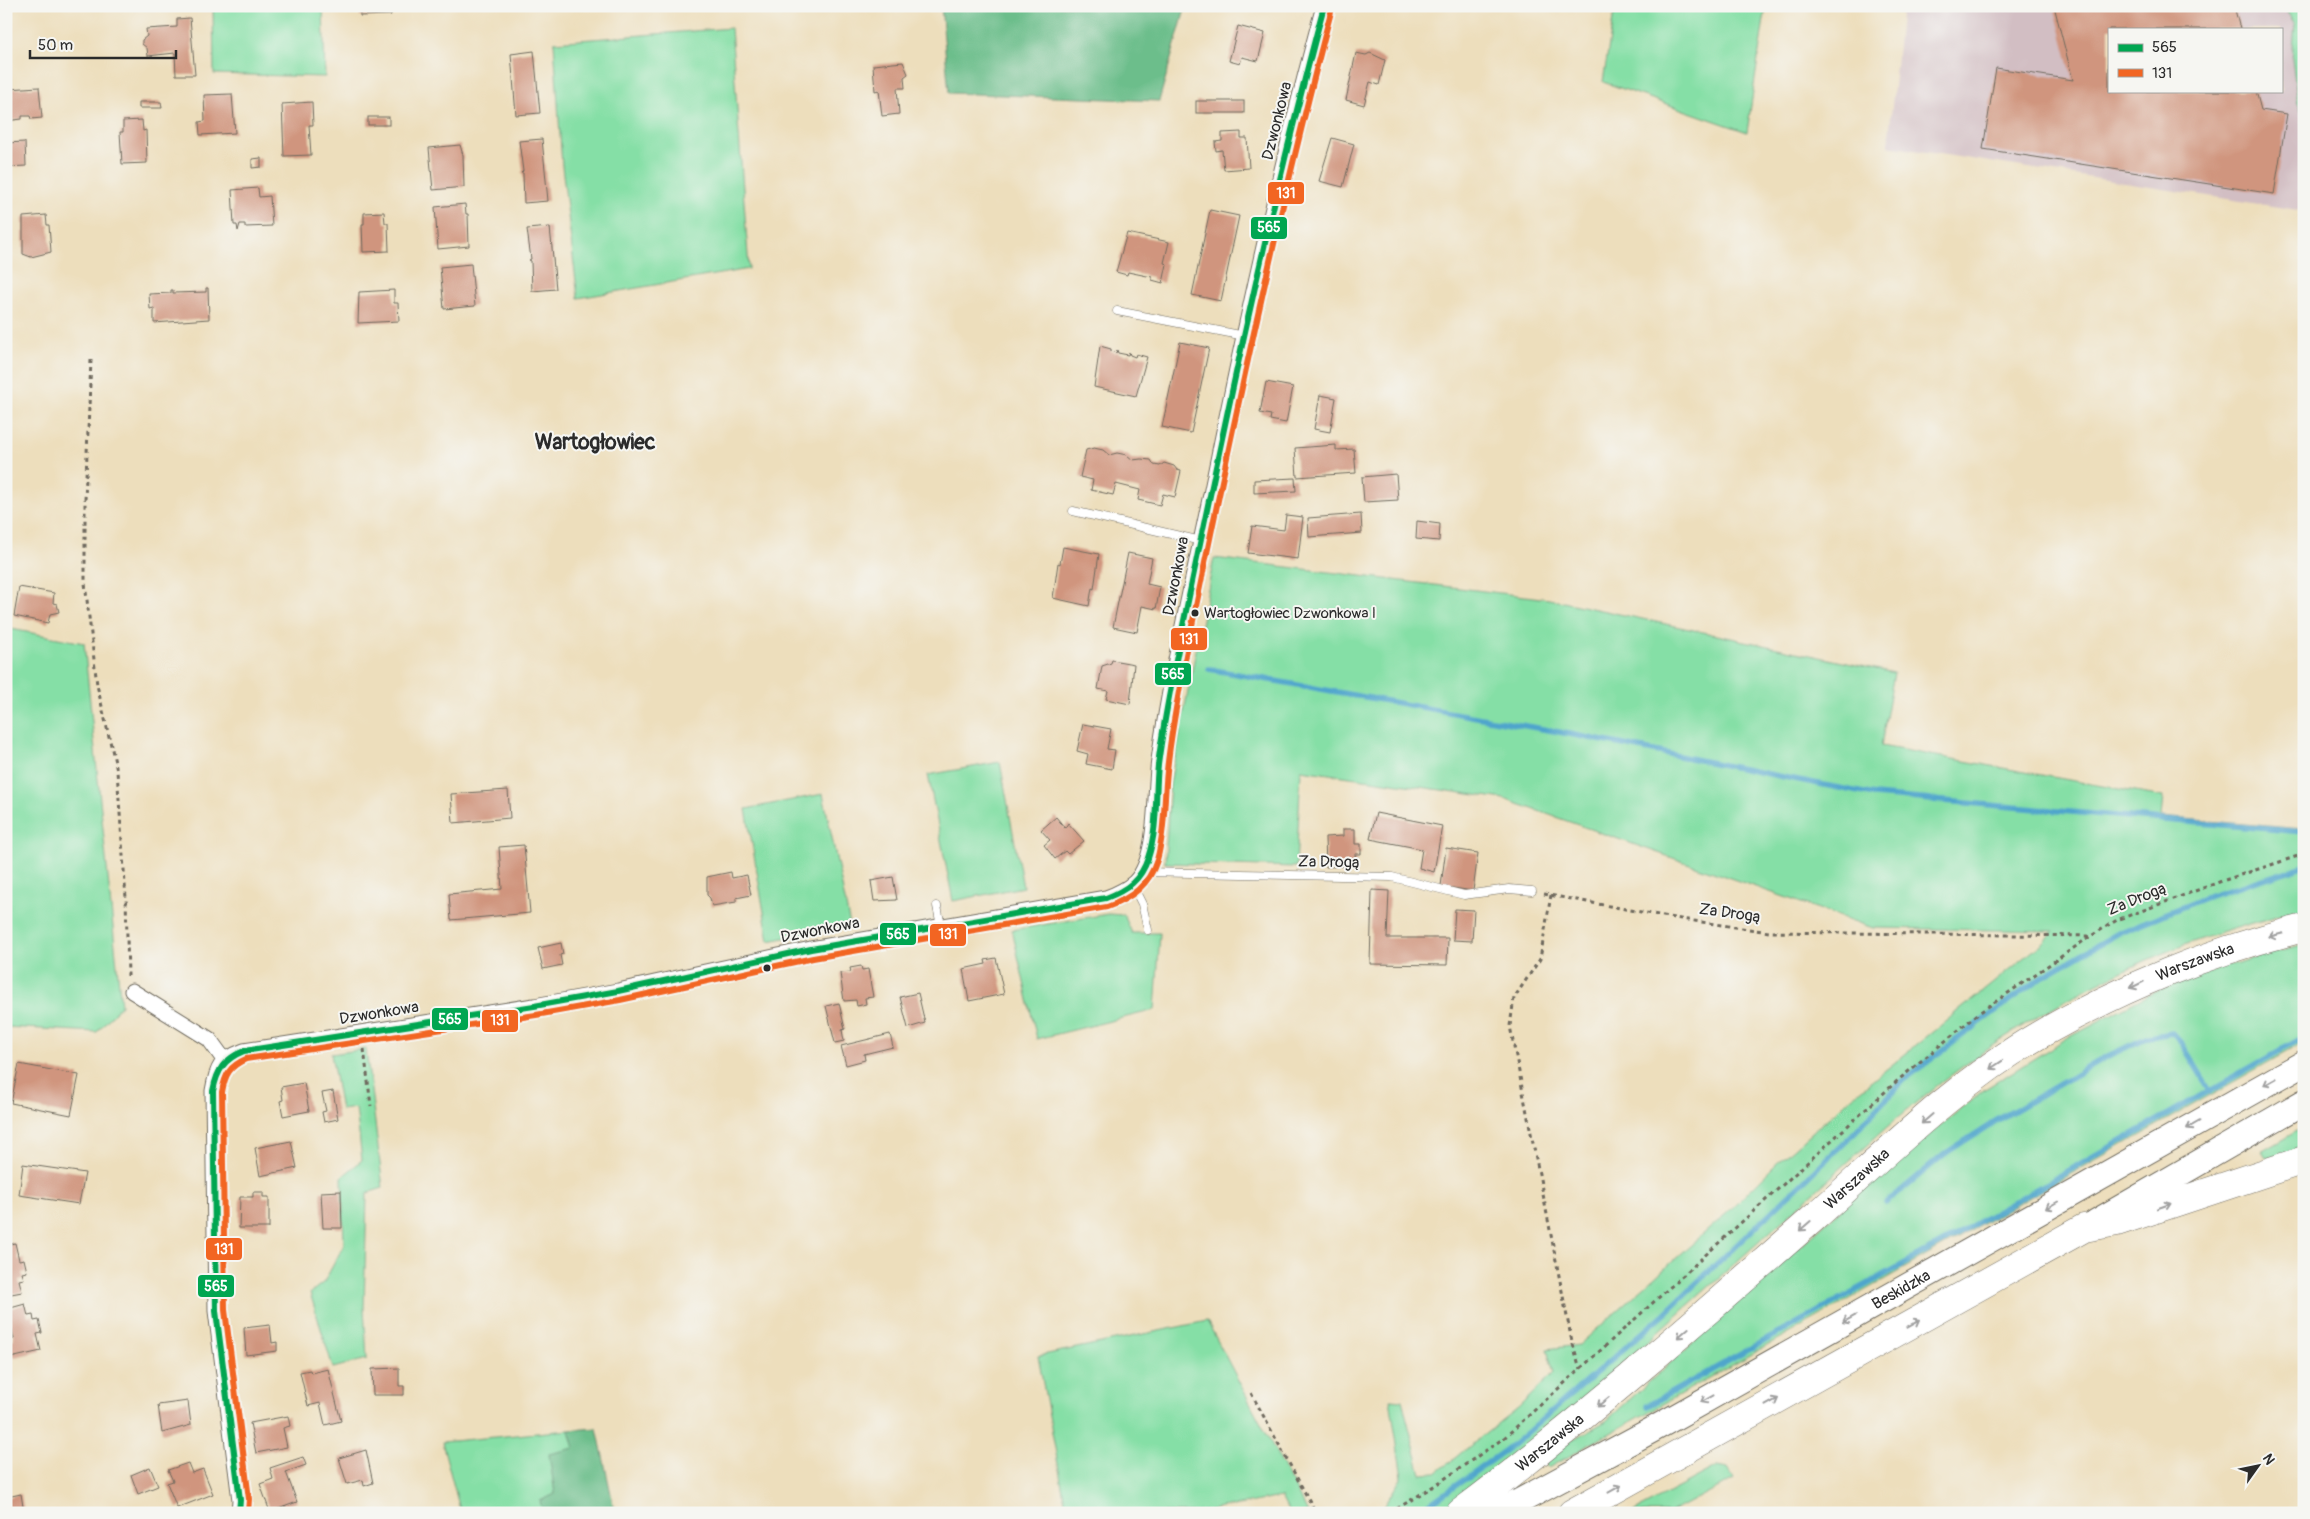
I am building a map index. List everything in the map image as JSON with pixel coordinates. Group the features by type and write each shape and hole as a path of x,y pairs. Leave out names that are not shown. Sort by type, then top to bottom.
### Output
{"highway":[{"name":"Warszawska","path":"1460,1513 1582,1419 1640,1370 1963,1086 2037,1036 2164,972 2248,942 2304,928"},
{"path":"1572,1513 2084,1228 2117,1222 2304,1160"}],"main road":[{"name":"Beskidzka","path":"1498,1513 1652,1430 2304,1063"},
{"path":"2084,1228 2304,1102"}],"street":[{"name":"Dzwonkowa","path":"225,1061 244,1051 618,991 811,949 1106,898 1120,892 1137,878 1152,842 1158,768 1168,705 1200,541 1279,183 1324,6"},
{"path":"132,991 209,1039 225,1061 218,1068 212,1091 216,1311 240,1500 239,1513"}],"lane":[{"path":"1117,311 1245,336"},
{"path":"1073,511 1200,541"},
{"name":"Za Drogą","path":"1137,878 1392,877 1464,896 1509,889 1532,892"},
{"path":"1137,878 1148,930"},
{"path":"937,906 942,926"}],"path":[{"path":"91,360 85,500 85,583 97,685 117,771 126,898 127,958 132,991"},
{"name":"Za Drogą","path":"1532,892 1674,918 1769,932 2091,936 2117,920 2304,854"},
{"path":"1551,895 1540,959 1514,998 1510,1026 1569,1328 1580,1369"},
{"path":"1390,1513 1437,1484 1504,1438 1897,1081 1980,1013 2091,936"},
{"path":"361,1033 371,1106"},
{"path":"1251,1392 1316,1513"}],"shaded area":[{"path":"1902,6 2283,6 2295,24 2292,59 2298,103 2304,116 2304,211 1888,146"}],"green space":[{"path":"213,6 323,6 325,77 214,74"},
{"path":"941,6 1186,6 1159,101 949,93"},
{"path":"1615,6 1766,6 1747,132 1603,82"},
{"path":"2283,6 2304,6 2304,116 2298,103 2292,59 2295,24"},
{"path":"731,28 749,269 578,298 562,166 554,42"},
{"path":"1214,558 1549,599 1894,673 1881,746 2163,797 2161,817 2304,829 2304,908 2217,934 2166,952 2091,987 2019,1028 1952,1075 1887,1127 1577,1405 1492,1475 1435,1513 1371,1513 1383,1507 1402,1477 1390,1399 1402,1400 1421,1474 1436,1473 1518,1408 1554,1373 1547,1349 1579,1345 1727,1213 1776,1164 1852,1097 2044,942 2054,931 1873,928 1504,799 1301,770 1296,867 1165,863 1170,783"},
{"path":"6,628 84,643 121,1005 97,1032 6,1027"},
{"path":"1000,762 1023,887 953,901 928,775"},
{"path":"823,794 850,925 769,941 746,809"},
{"path":"1108,914 1124,915 1132,933 1160,933 1155,1010 1037,1039 1012,930"},
{"path":"2304,944 2304,1042 1548,1468 1545,1465 1545,1460 1562,1446 1606,1421 1861,1191 1985,1089 2072,1035 2148,995 2216,969"},
{"path":"366,1049 383,1188 367,1193 364,1308 367,1359 333,1368 310,1293 324,1282 344,1245 342,1177 362,1160 356,1108 341,1110 331,1054"},
{"path":"2304,1127 2304,1148 2265,1158 2261,1152"},
{"path":"1207,1321 1308,1513 1289,1513 1281,1497 1194,1513 1067,1513 1038,1356"},
{"path":"597,1428 615,1513 543,1513 540,1501 555,1494 549,1454 574,1448 569,1430"},
{"path":"569,1430 574,1448 555,1495 541,1501 543,1513 461,1513 442,1442"},
{"path":"1717,1467 1728,1469 1734,1479 1670,1513 1631,1513"}],"building":[{"path":"360,6 391,6 391,15 360,16"},
{"path":"2054,6 2234,6 2240,28 2108,28 2108,92 2256,92 2261,110 2287,114 2274,194 1983,149 1996,68 2073,80"},
{"path":"190,18 195,75 176,75 175,53 148,56 147,48 142,44 142,40 147,36 146,29 177,27 177,19"},
{"path":"1238,26 1265,33 1258,61 1242,57 1240,64 1229,61"},
{"path":"534,51 540,113 516,115 511,54"},
{"path":"1356,53 1366,55 1370,53 1385,60 1379,85 1370,82 1364,105 1346,100"},
{"path":"903,62 908,74 904,77 905,88 897,88 899,114 882,116 879,90 875,91 873,65"},
{"path":"39,87 42,118 31,119 30,116 22,116 22,119 6,121 6,103 10,102 8,89"},
{"path":"232,94 235,133 200,135 199,122 205,121 204,95"},
{"path":"1196,101 1244,101 1244,113 1196,113"},
{"path":"139,102 161,102 162,108 139,108"},
{"path":"312,102 313,125 309,125 311,155 284,156 282,104"},
{"path":"368,117 389,117 389,125 368,125"},
{"path":"142,120 143,131 146,130 147,163 122,164 120,132 123,132 123,121"},
{"path":"1241,132 1241,138 1247,138 1249,168 1224,170 1222,150 1216,151 1215,142 1222,141 1222,133"},
{"path":"1332,138 1354,144 1343,187 1319,181"},
{"path":"542,139 548,201 524,203 523,173 521,173 523,171 519,141"},
{"path":"25,142 26,166 6,167 6,143"},
{"path":"460,145 463,155 464,187 433,190 429,148"},
{"path":"261,158 261,167 252,168 252,159"},
{"path":"258,188 259,197 270,196 272,226 245,227 245,224 240,224 238,231 237,225 234,225 232,190"},
{"path":"465,204 466,214 468,214 469,246 438,249 435,207"},
{"path":"1210,210 1239,216 1221,301 1192,295"},
{"path":"384,212 385,223 388,223 389,251 363,252 362,224 364,224 364,213"},
{"path":"46,215 47,225 49,225 51,252 31,257 23,254 23,217"},
{"path":"550,227 556,289 532,291 531,261 529,260 531,259 527,229"},
{"path":"1127,233 1169,242 1164,263 1167,264 1163,283 1152,280 1152,277 1128,272 1127,275 1116,272"},
{"path":"471,264 475,306 444,309 440,267"},
{"path":"206,288 208,288 209,319 154,323 154,308 150,309 149,294 171,293 171,290 173,290 173,293 206,292"},
{"path":"394,290 394,303 398,303 399,321 358,323 359,292"},
{"path":"1180,342 1209,348 1191,433 1162,427"},
{"path":"1100,346 1111,349 1111,351 1116,353 1117,350 1118,353 1128,355 1129,352 1130,355 1135,357 1136,354 1147,357 1136,396 1094,387"},
{"path":"1266,382 1293,387 1286,423 1270,420 1271,415 1260,413"},
{"path":"1320,395 1336,398 1330,432 1314,429"},
{"path":"1336,445 1336,450 1354,449 1356,473 1297,477 1295,448"},
{"path":"1094,448 1103,450 1109,455 1117,453 1127,455 1133,460 1151,460 1154,465 1160,466 1164,463 1174,466 1177,470 1181,471 1175,497 1163,494 1160,505 1138,500 1140,490 1116,484 1113,495 1091,490 1093,480 1080,477 1086,450"},
{"path":"1396,474 1398,500 1364,502 1362,477"},
{"path":"1295,478 1296,491 1254,493 1254,480"},
{"path":"1361,514 1362,533 1309,537 1308,518"},
{"path":"1286,515 1303,517 1298,559 1248,553 1252,526 1284,530"},
{"path":"1417,521 1440,524 1439,541 1416,539"},
{"path":"1063,547 1099,554 1094,589 1092,588 1089,606 1053,598 1058,563 1060,564"},
{"path":"1128,553 1152,558 1147,584 1160,587 1156,609 1142,606 1137,632 1113,627"},
{"path":"19,587 54,593 53,603 57,604 59,612 50,614 48,623 14,616"},
{"path":"1112,660 1134,664 1130,704 1106,699 1108,691 1098,689 1102,666 1111,663"},
{"path":"1083,724 1111,729 1107,749 1115,750 1112,769 1086,764 1088,754 1077,751"},
{"path":"508,790 510,818 453,823 451,794"},
{"path":"1376,813 1442,826 1434,872 1419,868 1422,849 1370,839"},
{"path":"1056,817 1065,828 1068,823 1084,841 1068,854 1065,851 1055,859 1044,845 1050,840 1041,830"},
{"path":"1343,829 1355,829 1355,844 1361,844 1361,854 1355,854 1356,866 1326,867 1325,837 1343,836"},
{"path":"524,845 530,913 451,920 449,894 502,889 499,847"},
{"path":"1446,848 1478,853 1473,891 1441,886"},
{"path":"731,872 732,878 747,875 751,895 736,898 736,902 712,906 707,895 707,877"},
{"path":"893,877 897,900 874,901 871,881"},
{"path":"1372,890 1389,891 1387,938 1448,938 1447,965 1370,964"},
{"path":"1455,909 1474,910 1472,941 1453,940"},
{"path":"561,943 563,954 560,955 562,965 543,969 538,948"},
{"path":"996,958 1004,994 969,1001 963,969 986,964 985,960"},
{"path":"861,966 862,970 868,969 873,997 865,998 866,1004 857,1006 856,1000 844,1001 840,973 851,972 850,968"},
{"path":"918,993 925,1023 908,1028 900,997"},
{"path":"839,1003 845,1029 842,1030 844,1041 835,1043 826,1006"},
{"path":"890,1034 893,1047 864,1054 865,1060 846,1065 841,1046"},
{"path":"19,1064 79,1075 71,1115 11,1103"},
{"path":"304,1083 309,1111 283,1116 280,1101 283,1100 281,1087"},
{"path":"333,1091 338,1119 324,1122 322,1112 326,1111 322,1093"},
{"path":"291,1141 297,1168 260,1176 255,1148"},
{"path":"23,1164 85,1173 79,1204 19,1195"},
{"path":"341,1191 342,1228 323,1228 321,1192"},
{"path":"253,1192 263,1192 263,1197 269,1197 269,1228 239,1228 240,1197 253,1197"},
{"path":"15,1243 19,1260 24,1259 27,1272 22,1273 24,1279 19,1280 22,1292 6,1295 6,1245"},
{"path":"25,1304 28,1316 33,1315 34,1321 39,1320 42,1333 37,1334 41,1351 6,1359 6,1341 14,1339 7,1309"},
{"path":"270,1325 272,1343 277,1342 277,1351 246,1355 244,1328"},
{"path":"399,1368 399,1386 404,1386 404,1395 373,1395 372,1369"},
{"path":"328,1369 341,1421 325,1425 320,1403 308,1406 300,1372 310,1370 311,1373"},
{"path":"188,1401 191,1425 162,1433 158,1405"},
{"path":"288,1416 290,1426 283,1428 287,1447 256,1453 250,1423"},
{"path":"366,1450 373,1483 364,1486 363,1480 347,1484 339,1458"},
{"path":"303,1457 306,1465 286,1472 297,1502 270,1512 260,1484 273,1479 270,1468"},
{"path":"188,1463 192,1473 203,1469 213,1494 177,1508 167,1483 173,1481 168,1470"},
{"path":"150,1467 158,1486 138,1494 131,1475"},
{"path":"21,1494 24,1513 9,1513 7,1497"}],"waterway":[{"path":"1209,669 1554,731 1874,795 2304,832"},
{"path":"1417,1513 1514,1444 1664,1314 1851,1136 1904,1080 2042,977 2122,931 2210,896 2304,866"},
{"path":"1886,1203 1946,1153 1994,1122 2108,1056 2148,1037 2172,1033 2182,1044 2210,1090"},
{"path":"1647,1406 1938,1245 2304,1037"}],"transit line":[{"name":"565","path":"239,1513 240,1500 216,1311 213,1091 219,1071 231,1058 244,1051 534,1006 618,991 811,949 1106,898 1127,888 1137,878 1145,866 1151,847 1156,812 1158,765 1165,720 1212,485 1283,165 1324,6"},
{"name":"131","path":"248,1513 249,1499 225,1310 222,1092 229,1071 236,1065 246,1059 536,1015 620,1000 813,958 1107,907 1132,895 1149,877 1154,869 1160,849 1166,782 1176,710 1220,489 1273,248 1332,8"}],"place":[{"name":"Wartogłowiec Dzwonkowa I","path":"1195,613"}],"district":[{"name":"Wartogłowiec","path":"595,442"}]}
